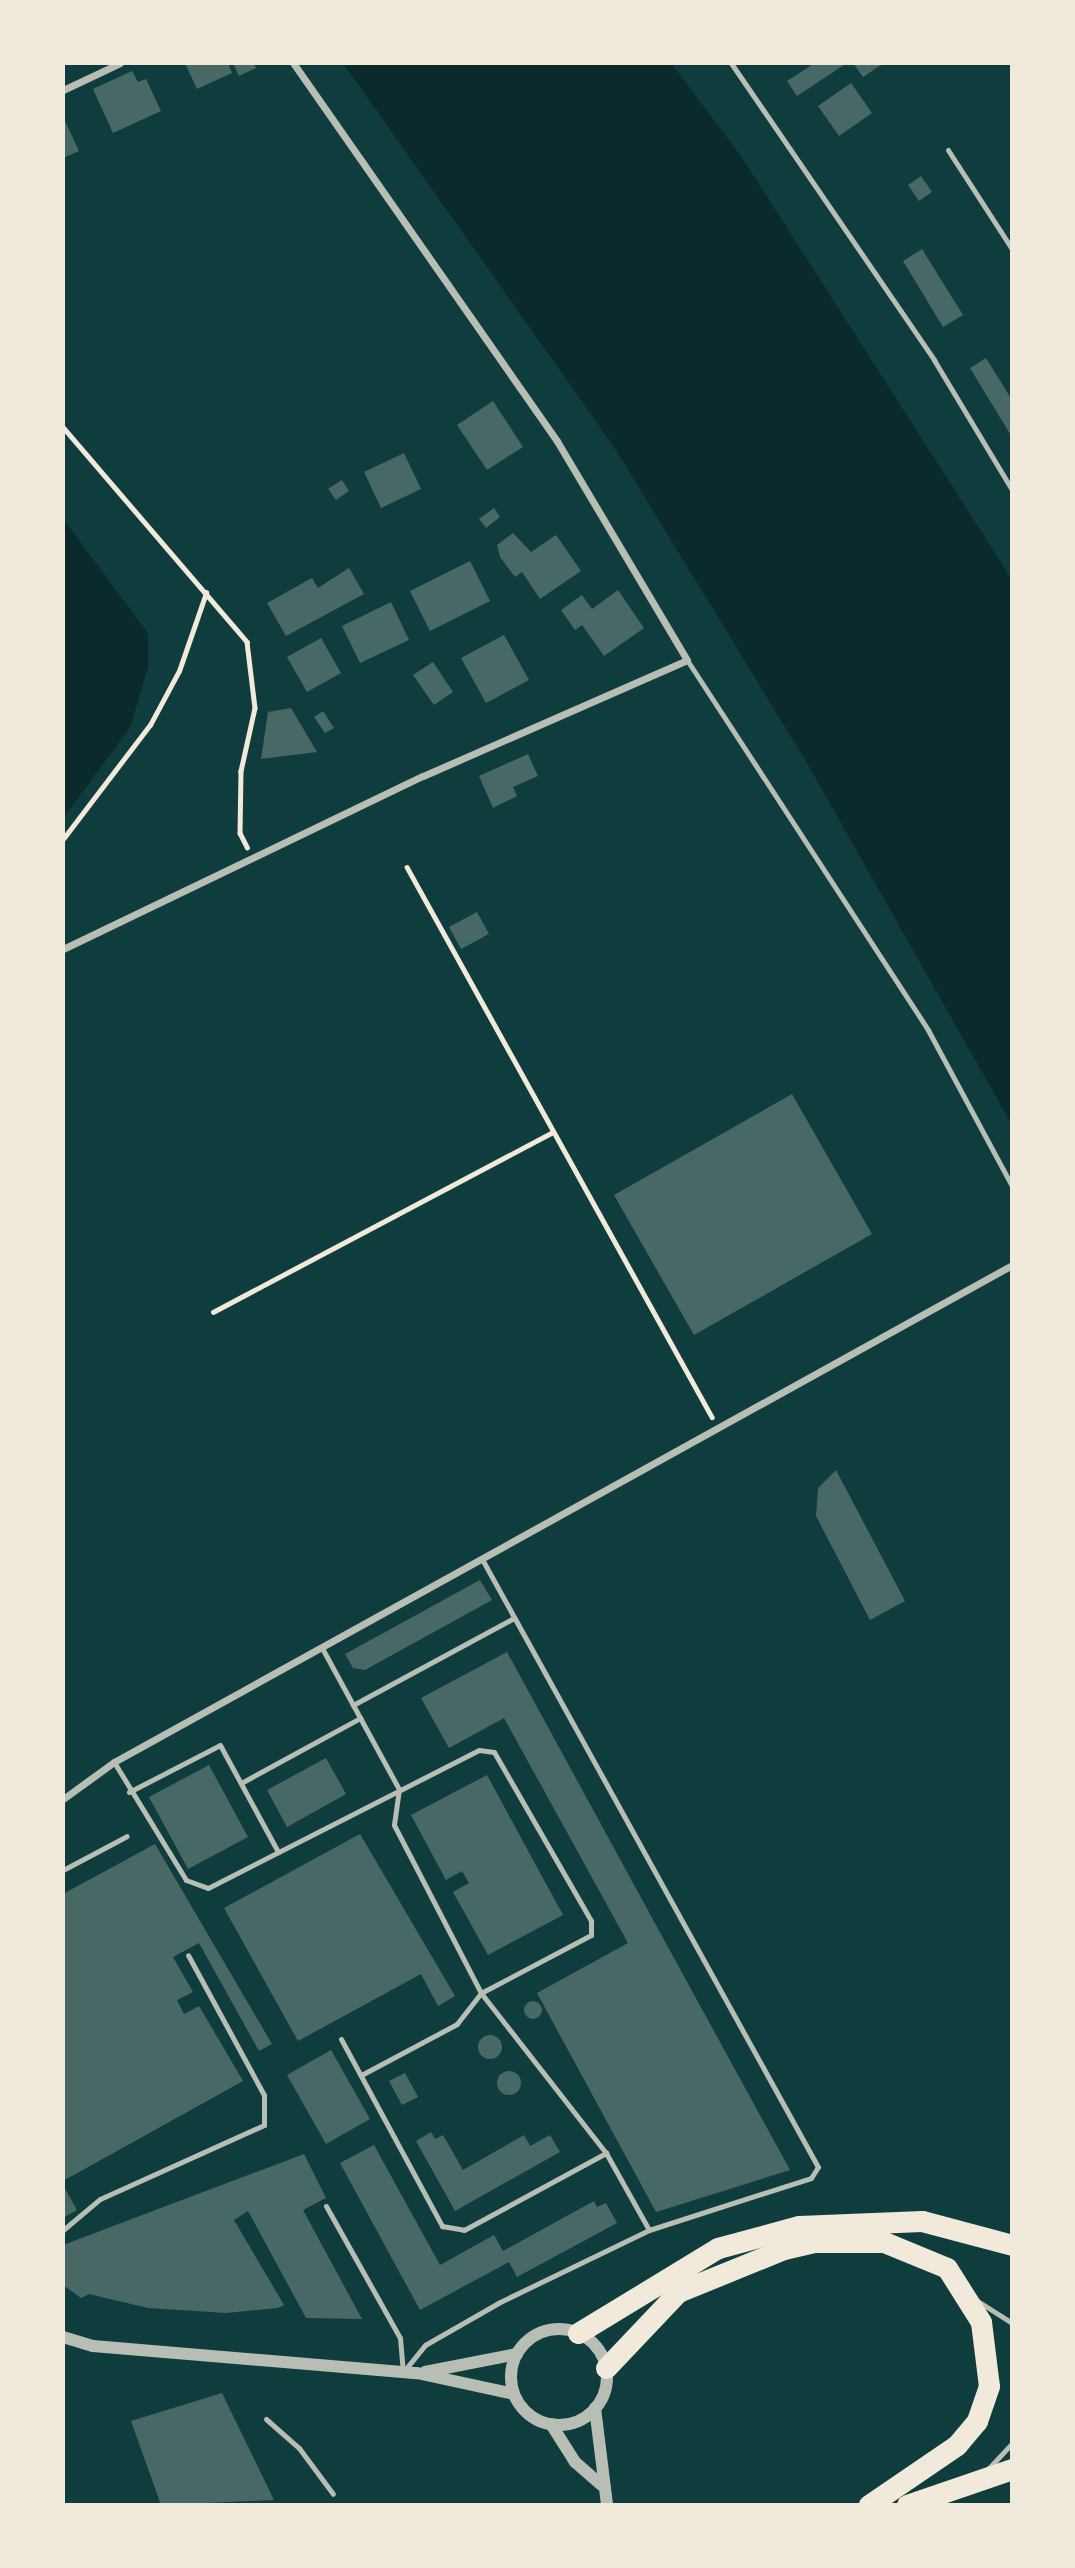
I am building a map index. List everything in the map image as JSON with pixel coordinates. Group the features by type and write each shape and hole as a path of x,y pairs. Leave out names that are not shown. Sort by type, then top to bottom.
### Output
{"highway":[{"path":"578,2333 718,2248 799,2226 922,2221 1012,2245"},
{"path":"606,2368 678,2292 736,2264 815,2242 884,2242 912,2250 947,2268 968,2295 990,2355 989,2386 977,2421 957,2445 869,2505"},
{"path":"907,2505 1012,2469"}],"street":[{"path":"63,90 120,63"},
{"path":"63,949 251,856 687,660 557,441 293,63"},
{"path":"63,1799 114,1762 1012,1265"},
{"path":"410,2373 517,2354 547,2330 578,2333 601,2353 606,2368 595,2409 601,2485 607,2505"},
{"path":"63,2337 93,2346 410,2373 514,2394"},
{"path":"517,2354 514,2394 522,2408 551,2424 575,2462 601,2485"},
{"path":"551,2424 582,2419 595,2409"}],"lane":[{"path":"731,63 934,360 1012,490"},
{"path":"948,150 1012,249"},
{"path":"687,660 928,1030 1012,1186"},
{"path":"410,2373 425,2345 649,2230 811,2178 818,2167 482,1559"},
{"path":"354,1705 514,1618"},
{"path":"322,1648 400,1788 394,1825 481,1993 606,2153 649,2230"},
{"path":"241,1783 360,1718"},
{"path":"129,1792 220,1745 278,1852"},
{"path":"114,1762 129,1792 186,1880 208,1888 479,1750 494,1752 591,1921 591,1935 481,1993 457,2024 361,2075"},
{"path":"63,1868 127,1836"},
{"path":"63,2230 100,2199 248,2138 264,2125 264,2095 188,1955"},
{"path":"341,2039 442,2226 464,2230 606,2153"},
{"path":"326,2206 400,2338 410,2373"},
{"path":"968,2295 1012,2323"},
{"path":"266,2419 299,2448 333,2494"},
{"path":"976,2481 1012,2443"}],"path":[{"path":"63,427 247,642 255,676 240,783 240,833 251,856"},
{"path":"63,839 150,725 179,671 206,593"},
{"path":"407,867 551,1133 717,1426"},
{"path":"213,1312 551,1133"}],"water":[{"path":"343,63 671,63 741,156 1002,564 1012,581 1012,1125 807,763 616,450"},
{"path":"63,519 148,633 148,667 130,728 63,818"}],"building":[{"path":"185,63 228,63 232,73 197,89"},
{"path":"233,63 254,63 256,68 239,76"},
{"path":"815,63 847,63 797,96 787,81"},
{"path":"853,63 884,63 863,77"},
{"path":"132,71 138,82 146,79 161,111 113,133 93,89"},
{"path":"851,83 872,113 839,136 818,106"},
{"path":"63,117 79,151 63,158"},
{"path":"921,176 932,192 919,201 908,185"},
{"path":"922,249 963,315 943,327 903,261"},
{"path":"986,358 1012,400 1012,437 970,368"},
{"path":"493,401 523,447 487,470 457,425"},
{"path":"404,453 421,489 381,508 364,472"},
{"path":"342,480 349,491 336,500 328,489"},
{"path":"494,508 500,517 486,528 479,519"},
{"path":"513,533 531,552 556,535 581,571 540,599 522,572 515,577 500,557 497,545"},
{"path":"470,561 490,601 430,631 410,591"},
{"path":"349,568 364,594 286,636 267,603 312,578 318,588"},
{"path":"618,590 644,628 604,656 582,625 575,630 561,610 582,595 592,609"},
{"path":"391,602 409,640 360,663 342,626"},
{"path":"504,635 529,680 486,703 461,658"},
{"path":"321,638 341,673 307,692 287,657"},
{"path":"433,662 453,692 434,705 413,675"},
{"path":"291,708 317,752 261,759 268,712"},
{"path":"323,711 334,728 325,733 314,717"},
{"path":"528,754 538,776 513,787 517,796 493,808 479,776"},
{"path":"477,912 489,934 461,949 449,927"},
{"path":"792,1094 872,1234 694,1335 614,1195"},
{"path":"836,1470 905,1601 870,1620 816,1516 818,1488"},
{"path":"480,1580 492,1600 365,1670 353,1668 345,1654"},
{"path":"507,1652 790,2170 656,2212 537,1993 628,1943 504,1718 449,1748 421,1698"},
{"path":"326,1758 346,1794 287,1827 267,1790"},
{"path":"209,1765 248,1837 188,1869 149,1797"},
{"path":"487,1775 563,1915 488,1955 453,1892 469,1883 462,1871 446,1880 411,1815"},
{"path":"360,1834 455,1996 438,2006 421,1974 298,2041 224,1908"},
{"path":"155,1844 272,2044 259,2051 199,1943 173,1957 193,1992 177,2000 184,2014 199,2006 243,2081 63,2181 63,1894"},
{"path":"529,2001 537,2001 542,2010 540,2017 529,2019 524,2014 524,2006"},
{"path":"490,2035 501,2042 502,2047 495,2058 490,2059 479,2052 478,2047 485,2036"},
{"path":"331,2050 370,2119 326,2144 287,2075"},
{"path":"509,2071 517,2075 521,2083 517,2091 509,2095 501,2091 497,2083 501,2075"},
{"path":"405,2073 418,2097 402,2105 389,2081"},
{"path":"431,2132 435,2139 443,2135 463,2170 524,2135 530,2146 550,2135 560,2152 455,2211 416,2141"},
{"path":"374,2145 440,2265 494,2235 503,2251 594,2201 597,2207 606,2203 617,2223 517,2277 509,2262 420,2310 340,2163"},
{"path":"304,2154 326,2198 303,2210 362,2319 306,2318 248,2211 234,2220 284,2305 278,2308 226,2313 148,2308 89,2294 81,2298 63,2285 63,2245"},
{"path":"63,2185 77,2210 63,2218"},
{"path":"222,2393 274,2500 161,2505 131,2421"}]}
